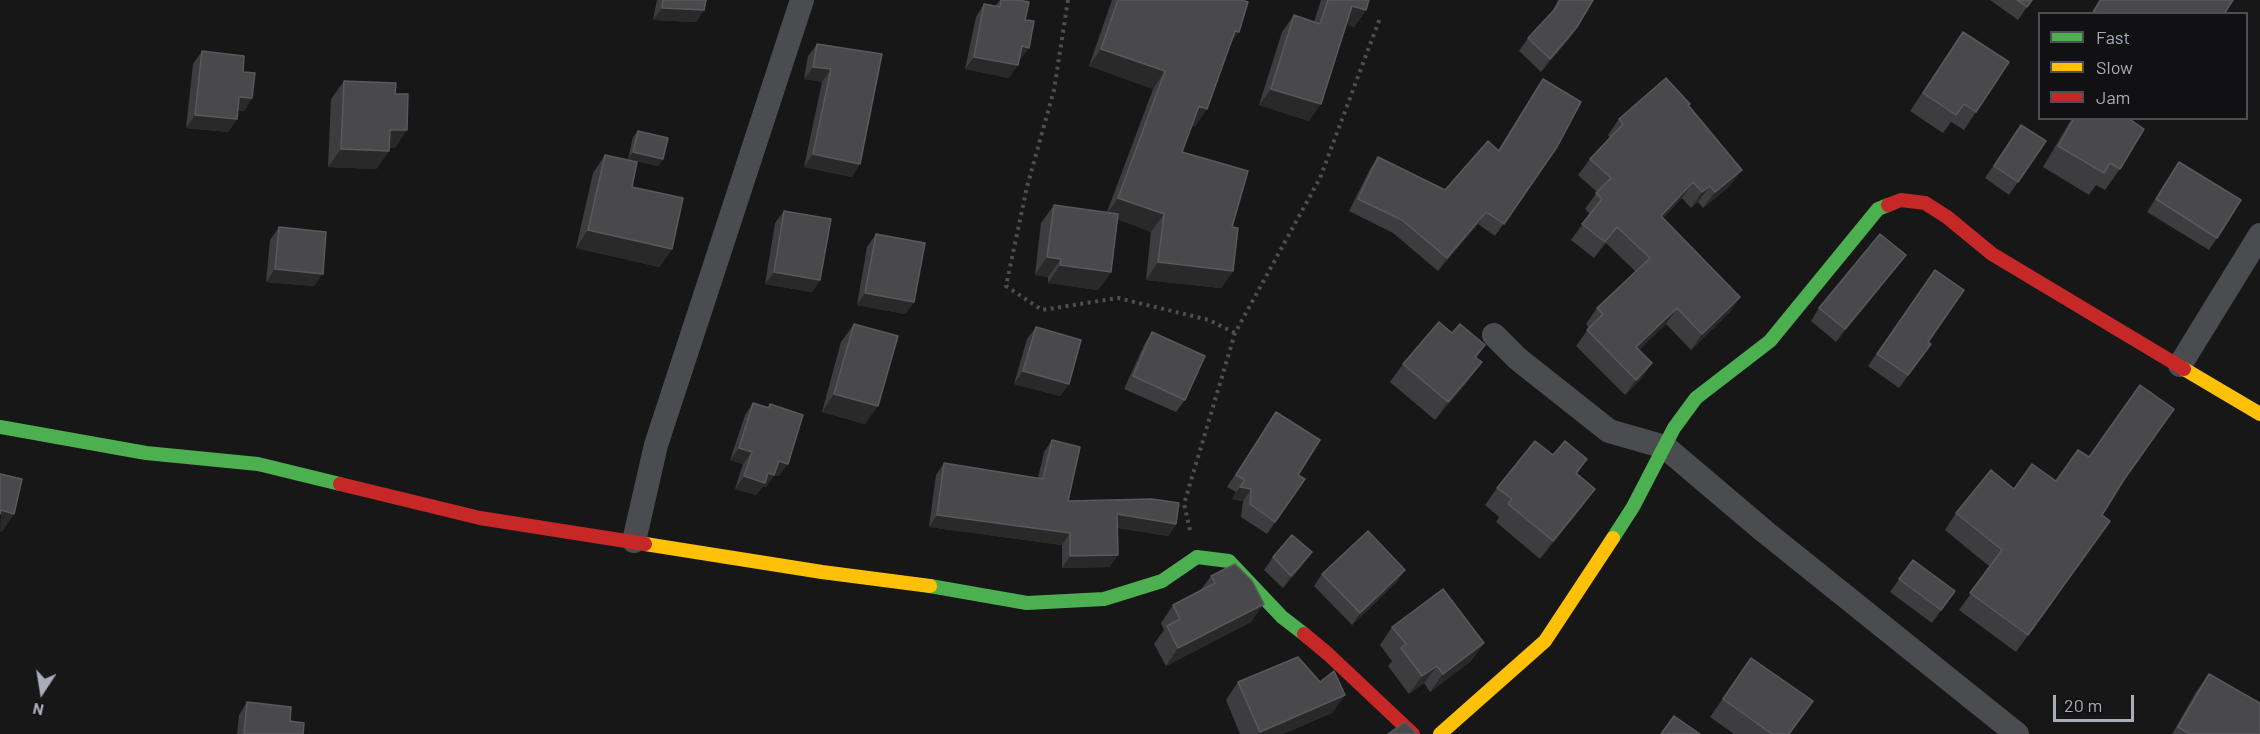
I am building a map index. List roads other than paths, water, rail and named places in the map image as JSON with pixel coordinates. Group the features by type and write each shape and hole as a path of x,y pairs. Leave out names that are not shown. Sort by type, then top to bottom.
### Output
{"street":[{"path":"634,541 656,445 802,0"},
{"path":"1440,734 1545,641 1633,507 1674,428 1696,398 1770,341 1878,209 1901,200 1925,203 1947,217 1992,254 2260,414"},
{"path":"2180,365 2260,235"},
{"path":"1494,336 1518,359 1609,431 1665,447 1764,531 2017,734"},
{"path":"0,427 146,453 258,464 480,518 1028,603 1104,598 1162,581 1197,557 1229,561 1282,617 1328,654 1413,734"}]}
